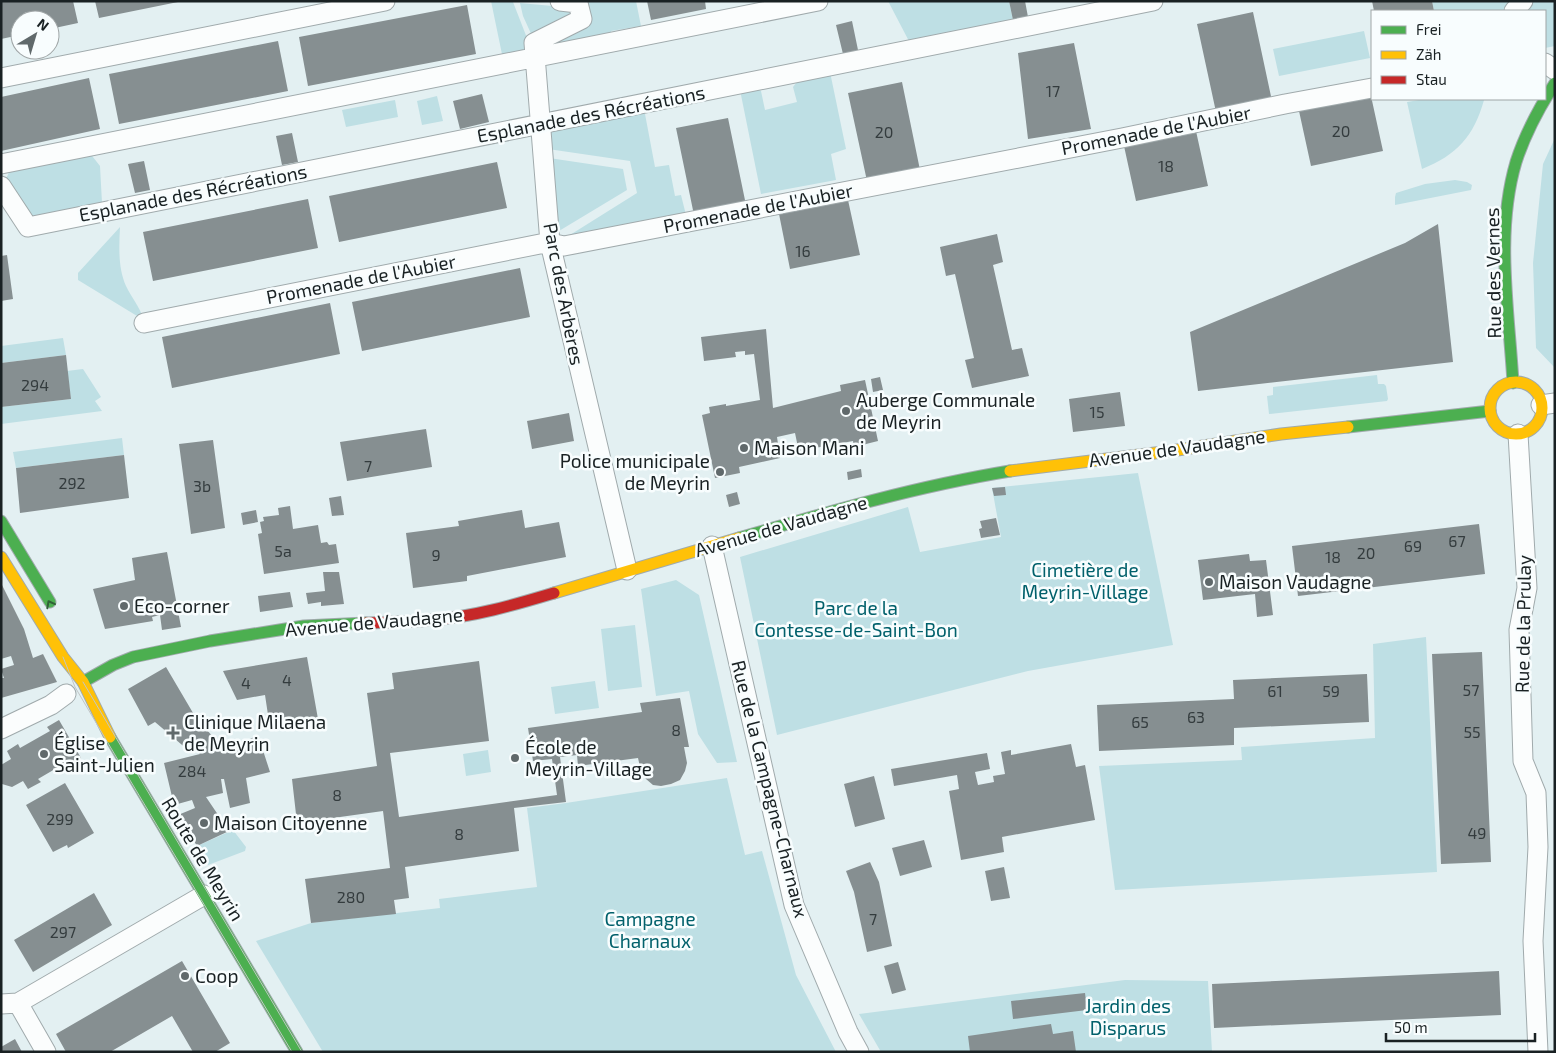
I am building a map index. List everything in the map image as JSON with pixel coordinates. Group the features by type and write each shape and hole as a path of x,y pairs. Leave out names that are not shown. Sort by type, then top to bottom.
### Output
{"street":[{"path":"1,78 385,1"},
{"name":"Parc des Arbères","path":"560,1 578,3 582,19 534,43 550,243 627,570"},
{"path":"1,164 818,1"},
{"name":"Esplanade des Récréations","path":"1,186 28,227 1153,1"},
{"name":"Rue des Vernes","path":"1546,97 1555,83"},
{"name":"Promenade de l'Aubier","path":"144,323 550,243 564,246 1371,88"},
{"name":"Rue des Vernes","path":"1513,382 1506,269 1509,193 1522,144 1544,100"},
{"path":"1513,382 1532,388 1548,404 1531,429 1518,434 1510,433 1497,425 1490,411 1494,394 1502,386 1513,382"},
{"name":"Avenue de Vaudagne","path":"82,682 113,665 133,657 154,652 304,626 395,623 468,615 531,600 627,570 846,507 972,476 1171,451 1281,434 1490,411"},
{"name":"Rue de la Prulay","path":"1518,434 1527,588 1519,630 1523,761 1536,793 1538,847 1534,941 1538,1052"},
{"path":"1,521 55,614"},
{"name":"Rue de la Campagne-Charnaux","path":"712,546 794,905 848,1032 859,1052"},
{"name":"Route de Meyrin","path":"1,557 63,657 82,682 113,743 297,1052"},
{"path":"64,636 82,682"},
{"path":"1,729 58,700"},
{"path":"46,1052 10,1004 204,895"}],"green space":[{"path":"491,1 513,2 527,38 529,53 503,59"},
{"path":"582,1 636,1 641,26 611,31 612,37 539,51"},
{"path":"888,1 1009,1 1013,20 911,45"},
{"path":"1432,1 1555,1 1555,46 1546,48 1546,10 1434,10"},
{"path":"520,3 574,8 577,18 533,38 523,16"},
{"path":"1364,31 1370,58 1279,76 1273,49"},
{"path":"830,72 846,149 831,154 836,180 761,194 740,90 752,87 761,91 765,110 797,102 793,87 800,78"},
{"path":"437,96 443,121 422,125 417,101"},
{"path":"395,100 398,117 346,127 342,110"},
{"path":"1419,100 1484,100 1475,124 1462,143 1445,157 1422,169 1407,102"},
{"path":"640,110 645,114 655,167 669,165 675,196 681,195 687,219 562,240 637,193 630,161 548,149 545,128"},
{"path":"1555,138 1555,368 1536,348 1533,263 1543,164"},
{"path":"89,152 100,166 102,203 36,218 26,213 5,181 11,168"},
{"path":"549,158 623,169 627,190 554,234"},
{"path":"1455,180 1472,185 1471,190 1395,205 1396,193 1425,184"},
{"path":"120,227 119,250 123,279 142,314 142,319 78,280 78,273"},
{"path":"63,338 66,355 1,363 1,346"},
{"path":"83,369 101,397 95,401 102,411 1,424 1,407 71,399 67,371"},
{"path":"1377,375 1378,384 1386,386 1387,401 1269,414 1267,396 1273,395 1273,387"},
{"path":"122,438 124,455 16,468 13,452"},
{"name":"Parc de la Contesse-de-Saint-Bon","path":"1138,473 1173,645 1028,671 777,735 740,557 908,507 920,552 1001,537 992,488"},
{"path":"676,580 699,595 737,762 717,763 698,734 689,691 656,696 641,589"},
{"path":"635,625 642,687 608,691 601,629"},
{"path":"1426,637 1437,872 1115,890 1099,766 1242,760 1241,747 1375,738 1373,644"},
{"path":"595,681 599,708 555,714 551,687"},
{"path":"488,750 491,772 466,776 463,754"},
{"name":"Campagne Charnaux","path":"727,778 745,855 762,851 796,975 836,1052 323,1052 256,941 311,923 440,908 439,899 537,887 527,808"},
{"path":"233,830 246,847 245,851 208,865 197,846"},
{"name":"Jardin des Disparus","path":"1125,980 1208,981 1212,1052 881,1052 859,1014"}],"building":[{"path":"1,1 73,1 78,23 60,27 60,10 10,10 10,37 1,39"},
{"path":"95,1 178,1 178,2 99,18"},
{"path":"647,1 705,1 706,9 651,20"},
{"path":"1009,1 1025,1 1028,17 1013,20"},
{"path":"1372,1 1432,1 1434,10 1374,10"},
{"path":"467,5 476,54 308,86 299,37"},
{"path":"1253,12 1272,101 1216,112 1197,24"},
{"path":"852,21 858,50 843,54 836,25"},
{"path":"278,41 288,91 119,124 109,74"},
{"path":"1074,43 1091,129 1028,139 1018,53"},
{"path":"89,78 100,129 1,151 1,97"},
{"path":"902,82 920,170 867,181 848,93"},
{"path":"482,94 489,122 460,129 453,101"},
{"path":"1371,96 1383,151 1311,166 1299,111"},
{"path":"728,118 746,205 694,215 676,128"},
{"path":"1196,131 1208,186 1136,201 1124,146"},
{"path":"292,133 298,162 282,165 276,136"},
{"path":"144,161 150,190 135,193 128,164"},
{"path":"497,162 507,208 339,242 329,196"},
{"path":"308,199 318,248 153,281 143,232"},
{"path":"848,200 860,255 790,269 779,214"},
{"path":"1438,224 1453,362 1198,391 1190,332 1405,243"},
{"path":"997,234 1003,262 993,265 1012,350 1022,348 1029,376 972,388 965,360 974,358 955,274 946,276 940,247"},
{"path":"7,255 13,299 1,301 1,256"},
{"path":"520,268 530,317 362,351 352,302"},
{"path":"330,303 340,354 172,388 162,337"},
{"path":"766,329 773,408 841,391 840,385 865,380 878,441 854,447 853,441 815,448 816,454 800,457 795,433 777,437 780,458 739,467 740,473 715,478 702,415 710,413 709,407 760,400 754,354 745,355 745,351 735,352 736,357 704,361 701,337"},
{"path":"66,355 71,399 1,407 1,363"},
{"path":"880,377 883,390 873,392 871,379"},
{"path":"1120,392 1125,426 1073,432 1069,399"},
{"path":"569,413 574,441 532,449 527,421"},
{"path":"426,429 432,467 347,481 340,442"},
{"path":"213,440 225,528 191,534 179,444"},
{"path":"124,455 129,498 20,513 16,468"},
{"path":"861,469 862,477 848,480 847,472"},
{"path":"1005,487 1006,495 994,496 992,488"},
{"path":"737,492 740,504 729,507 726,495"},
{"path":"341,496 344,515 332,516 329,498"},
{"path":"290,506 293,529 318,525 321,543 336,544 339,563 264,574 258,534 262,533 260,522 264,521 263,517 279,515 278,508"},
{"path":"256,510 258,522 243,525 241,513"},
{"path":"522,510 525,528 559,522 566,557 467,576 467,581 413,588 406,533 459,526 458,521"},
{"path":"996,518 1000,535 981,538 979,529 982,528 980,521"},
{"path":"1479,524 1485,574 1298,596 1292,546"},
{"path":"167,552 181,627 162,630 160,615 152,617 153,621 105,629 93,589 135,580 132,558"},
{"name":"Maison Vaudagne","path":"1249,554 1250,561 1266,560 1273,615 1257,617 1255,594 1203,600 1198,560"},
{"path":"323,572 339,572 344,604 321,606 321,602 308,604 306,593 325,591"},
{"path":"1,583 24,629 33,658 43,654 57,682 1,698 1,678 4,678 1,669 14,665 11,656 1,659"},
{"path":"290,592 293,607 260,612 258,596"},
{"path":"1482,652 1491,862 1441,864 1432,654"},
{"path":"307,657 318,719 270,728 265,695 237,700 223,671"},
{"path":"479,661 489,741 390,753 399,817 557,795 552,759 533,761 528,728 642,712 640,703 680,698 689,747 684,747 687,763 680,780 661,786 653,785 641,771 638,758 578,766 577,755 560,757 566,802 514,808 519,851 405,867 409,898 394,900 396,914 311,923 305,879 390,868 383,811 297,823 292,779 377,766 367,693 394,689 392,673"},
{"path":"166,667 196,718 215,739 211,743 222,752 258,735 270,772 246,778 250,803 230,808 224,779 221,779 223,793 206,797 229,831 197,846 178,815 195,808 192,800 174,805 164,763 200,754 193,746 188,750 155,722 148,726 128,689"},
{"path":"1367,674 1369,722 1234,728 1234,745 1099,751 1097,705 1234,699 1233,680"},
{"name":"Église Saint-Julien","path":"59,720 81,758 69,766 67,762 38,779 41,782 28,789 23,781 12,787 2,784 1,765 11,759 7,751 18,744 20,748 50,731 47,727"},
{"path":"1071,744 1076,767 1085,765 1095,820 1002,837 1004,852 961,860 949,791 959,789 957,775 894,786 891,769 987,753 990,769 975,772 978,785 994,782 993,776 1005,774 1001,752 1011,750 1011,755"},
{"path":"874,776 885,819 855,827 844,784"},
{"path":"65,783 94,833 68,848 67,845 53,852 26,805"},
{"path":"924,840 932,867 900,876 892,848"},
{"path":"870,862 879,882 892,946 867,952 854,892 846,871"},
{"path":"1004,867 1010,898 991,901 985,871"},
{"path":"94,893 112,925 33,972 14,940"},
{"path":"182,961 230,1043 215,1052 193,1052 172,1016 110,1052 66,1052 56,1034"},
{"path":"898,962 906,990 892,994 884,966"},
{"path":"1499,971 1501,1015 1214,1028 1212,984"},
{"path":"1085,993 1087,1010 1013,1019 1011,1001"},
{"path":"1051,1024 1053,1034 1073,1031 1076,1052 970,1052 968,1036"},
{"path":"15,1039 22,1052 1,1052 1,1047"}],"tram line":[{"path":"63,657 75,687 292,1052"},
{"path":"83,682 302,1052"}],"traffic: fast":[{"path":"1546,98 1555,83"},
{"path":"1513,383 1505,272 1506,216 1516,162 1528,131 1545,100"},
{"path":"1348,427 1490,411"},
{"path":"739,538 907,492 1010,471"},
{"path":"1,521 50,602"},
{"path":"83,682 113,665 133,657 210,641 304,626 366,623"},
{"path":"110,737 297,1052"}],"traffic: slow":[{"path":"1516,382 1526,384 1534,390 1540,398 1542,408 1540,418 1534,426 1526,432 1516,434 1506,432 1498,426 1492,418 1490,408 1492,398 1498,390 1506,384 1516,382"},
{"path":"1010,471 1171,451 1281,434 1348,427"},
{"path":"554,593 739,538"},
{"path":"1,557 63,657 83,682 110,737"}],"traffic: jam":[{"path":"366,623 423,621 462,616 509,606 554,593"}],"place":[{"name":"Auberge Communale de Meyrin","path":"846,411"},
{"name":"Maison Mani","path":"744,448"},
{"name":"Police municipale de Meyrin","path":"720,472"},
{"name":"Maison Vaudagne","path":"1209,582"},
{"name":"Eco-corner","path":"124,606"},
{"name":"Clinique Milaena de Meyrin","path":"173,733"},
{"name":"Église Saint-Julien","path":"44,754"},
{"name":"École de Meyrin-Village","path":"515,758"},
{"name":"Maison Citoyenne","path":"204,823"},
{"name":"Coop","path":"185,976"}],"park label":[{"name":"Cimetière de Meyrin-Village","path":"1085,581"}]}
